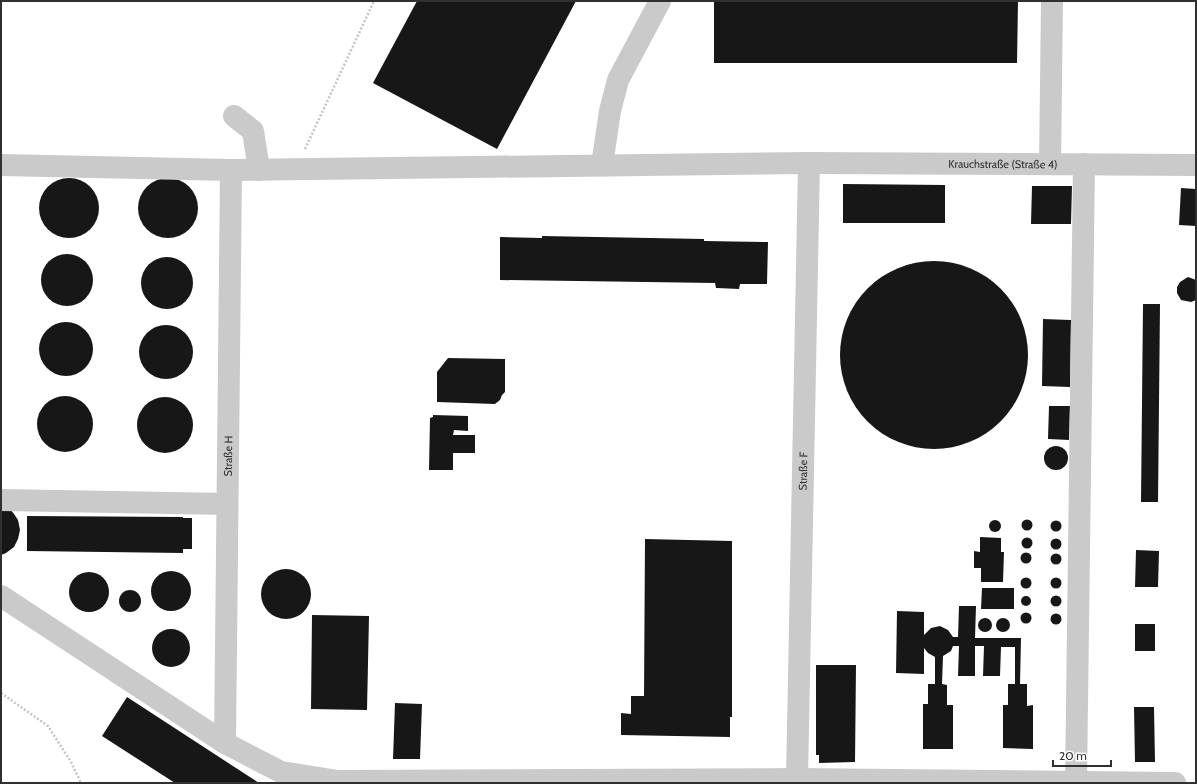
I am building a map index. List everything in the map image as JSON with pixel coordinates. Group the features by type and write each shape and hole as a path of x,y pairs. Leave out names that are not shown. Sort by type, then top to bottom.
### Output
{"street":[{"path":"602,165 610,111 618,80 660,1"},
{"path":"1050,164 1052,1"},
{"path":"234,116 253,131 259,170"},
{"name":"Krauchstraße (Straße 4)","path":"1,165 259,170 809,163 1196,165"},
{"name":"Straße F","path":"797,779 809,163"},
{"path":"1076,782 1084,164"},
{"name":"Straße H","path":"225,743 231,170"},
{"path":"1,500 227,504"},
{"path":"1,596 225,743 281,772 338,780 388,782 797,779 1175,783"}],"path":[{"path":"295,169 374,1"},
{"path":"1,693 48,726 71,762 81,783"}],"building":[{"path":"417,1 576,1 497,149 373,83"},
{"path":"714,1 1018,1 1017,63 714,63"},
{"path":"69,178 85,183 90,187 94,192 99,208 94,224 90,229 85,233 69,238 53,233 48,229 44,224 39,208 44,192 48,187 53,183"},
{"path":"168,178 185,183 193,191 198,208 193,225 185,233 168,238 151,233 143,225 138,208 143,191 151,183"},
{"path":"843,184 945,185 945,223 843,223"},
{"path":"1032,186 1072,186 1071,224 1031,224"},
{"path":"1181,188 1196,189 1196,226 1179,225"},
{"path":"542,236 704,239 704,241 768,242 767,284 740,284 739,289 716,288 715,283 500,280 500,237 542,238"},
{"path":"62,254 72,254 86,261 93,275 93,285 86,299 72,306 62,306 52,302 45,295 41,285 41,275 45,265 52,258"},
{"path":"162,257 172,257 182,261 189,268 193,278 193,288 189,298 182,305 172,309 162,309 152,305 145,298 141,288 141,278 145,268 152,261"},
{"path":"925,261 943,261 970,268 994,282 1001,288 1007,295 1021,319 1028,346 1028,364 1021,391 1007,415 1001,422 994,428 970,442 943,449 925,449 907,445 890,438 874,428 861,415 851,399 844,382 840,364 840,346 844,328 851,311 861,295 874,282 890,272 907,265"},
{"path":"1188,277 1196,280 1196,300 1191,302 1181,300 1177,293 1177,287 1180,282"},
{"path":"1143,304 1160,304 1158,502 1141,502"},
{"path":"1043,319 1071,320 1070,387 1042,386"},
{"path":"66,322 76,324 85,330 91,339 93,349 91,359 85,368 76,374 66,376 56,374 47,368 41,359 39,349 41,339 47,330 56,324"},
{"path":"166,325 176,327 185,333 191,342 193,352 191,362 185,371 176,377 166,379 156,377 147,371 141,362 139,352 141,342 147,333 156,327"},
{"path":"448,358 505,359 505,392 500,400 495,404 437,402 437,372"},
{"path":"59,396 71,396 81,400 89,408 93,418 93,430 89,440 81,448 71,452 59,452 49,448 41,440 37,430 37,418 41,408 49,400"},
{"path":"159,397 171,397 181,401 189,409 193,419 193,431 189,441 181,449 171,453 159,453 149,449 141,441 137,431 137,419 141,409 149,401"},
{"path":"1049,406 1070,406 1069,440 1048,439"},
{"path":"433,415 468,416 468,431 454,430 453,435 475,435 475,453 453,453 453,470 429,470 430,418 433,417"},
{"path":"1056,446 1061,447 1067,453 1067,463 1061,469 1056,470 1051,469 1045,463 1044,458 1045,453 1051,447"},
{"path":"1,504 10,509 14,514 18,520 20,530 14,547 1,555"},
{"path":"27,516 192,518 192,549 183,549 183,553 27,551"},
{"path":"1027,519 1031,521 1033,525 1031,529 1027,531 1023,529 1021,525 1023,521"},
{"path":"995,520 999,522 1001,526 999,530 995,532 991,530 989,526 991,522"},
{"path":"1054,521 1058,521 1060,522 1060,530 1054,531 1051,528 1051,524"},
{"path":"980,537 1001,538 1001,552 1004,552 1003,582 981,582 981,568 974,568 974,551 980,552"},
{"path":"1027,537 1031,539 1033,543 1031,547 1027,549 1023,547 1021,543 1023,539"},
{"path":"1056,538 1060,540 1062,544 1060,548 1056,550 1052,548 1050,544 1052,540"},
{"path":"645,539 732,541 732,717 730,717 730,737 621,735 621,713 631,714 631,696 644,696"},
{"path":"1136,550 1159,551 1158,587 1135,587"},
{"path":"1026,552 1030,554 1032,558 1030,562 1026,564 1022,562 1020,558 1022,554"},
{"path":"1054,554 1058,554 1060,555 1060,563 1054,564 1051,561 1051,557"},
{"path":"281,569 291,569 304,576 311,589 311,599 304,612 291,619 281,619 272,615 265,608 261,599 261,589 265,580 272,573"},
{"path":"167,571 175,571 182,574 188,580 191,591 188,602 182,608 175,611 167,611 160,608 154,602 151,595 151,587 154,580 160,574"},
{"path":"89,572 97,574 103,578 107,584 109,592 107,600 103,606 97,610 89,612 81,610 75,606 71,600 69,592 71,584 75,578 81,574"},
{"path":"1024,578 1028,578 1030,579 1030,587 1024,588 1021,585 1021,581"},
{"path":"1054,578 1058,578 1060,579 1060,587 1054,588 1051,585 1051,581"},
{"path":"982,588 1014,588 1014,609 981,609"},
{"path":"130,590 138,593 141,601 138,609 130,612 122,609 119,601 122,593"},
{"path":"1024,596 1028,596 1030,597 1030,605 1024,606 1021,603 1021,599"},
{"path":"1054,596 1058,596 1060,597 1060,605 1054,606 1051,603 1051,599"},
{"path":"959,606 976,606 975,638 1021,638 1020,684 1027,684 1027,706 1033,705 1033,749 1003,748 1003,705 1008,705 1008,684 1015,684 1015,647 1001,647 1000,676 983,676 984,646 975,646 975,676 958,676 959,646 953,646 951,651 943,656 942,684 947,685 947,705 953,705 953,749 923,749 923,704 928,704 928,684 935,684 935,657 928,653 924,648 924,674 896,673 897,611 924,612 924,635 931,628 940,626 948,630 953,637 958,637"},
{"path":"1026,612 1030,614 1032,618 1030,622 1026,624 1022,622 1020,618 1022,614"},
{"path":"1054,614 1058,614 1060,615 1060,623 1054,624 1051,621 1051,617"},
{"path":"312,615 369,616 367,710 311,709"},
{"path":"982,618 988,618 992,622 992,628 988,632 982,632 978,628 978,622"},
{"path":"1000,618 1006,618 1010,622 1010,628 1006,632 1000,632 996,628 996,622"},
{"path":"1135,624 1155,624 1155,651 1135,651"},
{"path":"167,629 175,629 185,634 189,641 189,655 185,662 175,667 167,667 157,662 155,659 152,652 152,644 157,634 160,632"},
{"path":"816,665 856,665 855,762 819,763 819,755 816,755"},
{"path":"127,697 259,783 175,783 102,736"},
{"path":"395,703 422,704 420,759 393,759"},
{"path":"1134,707 1154,707 1155,762 1135,762"}]}
